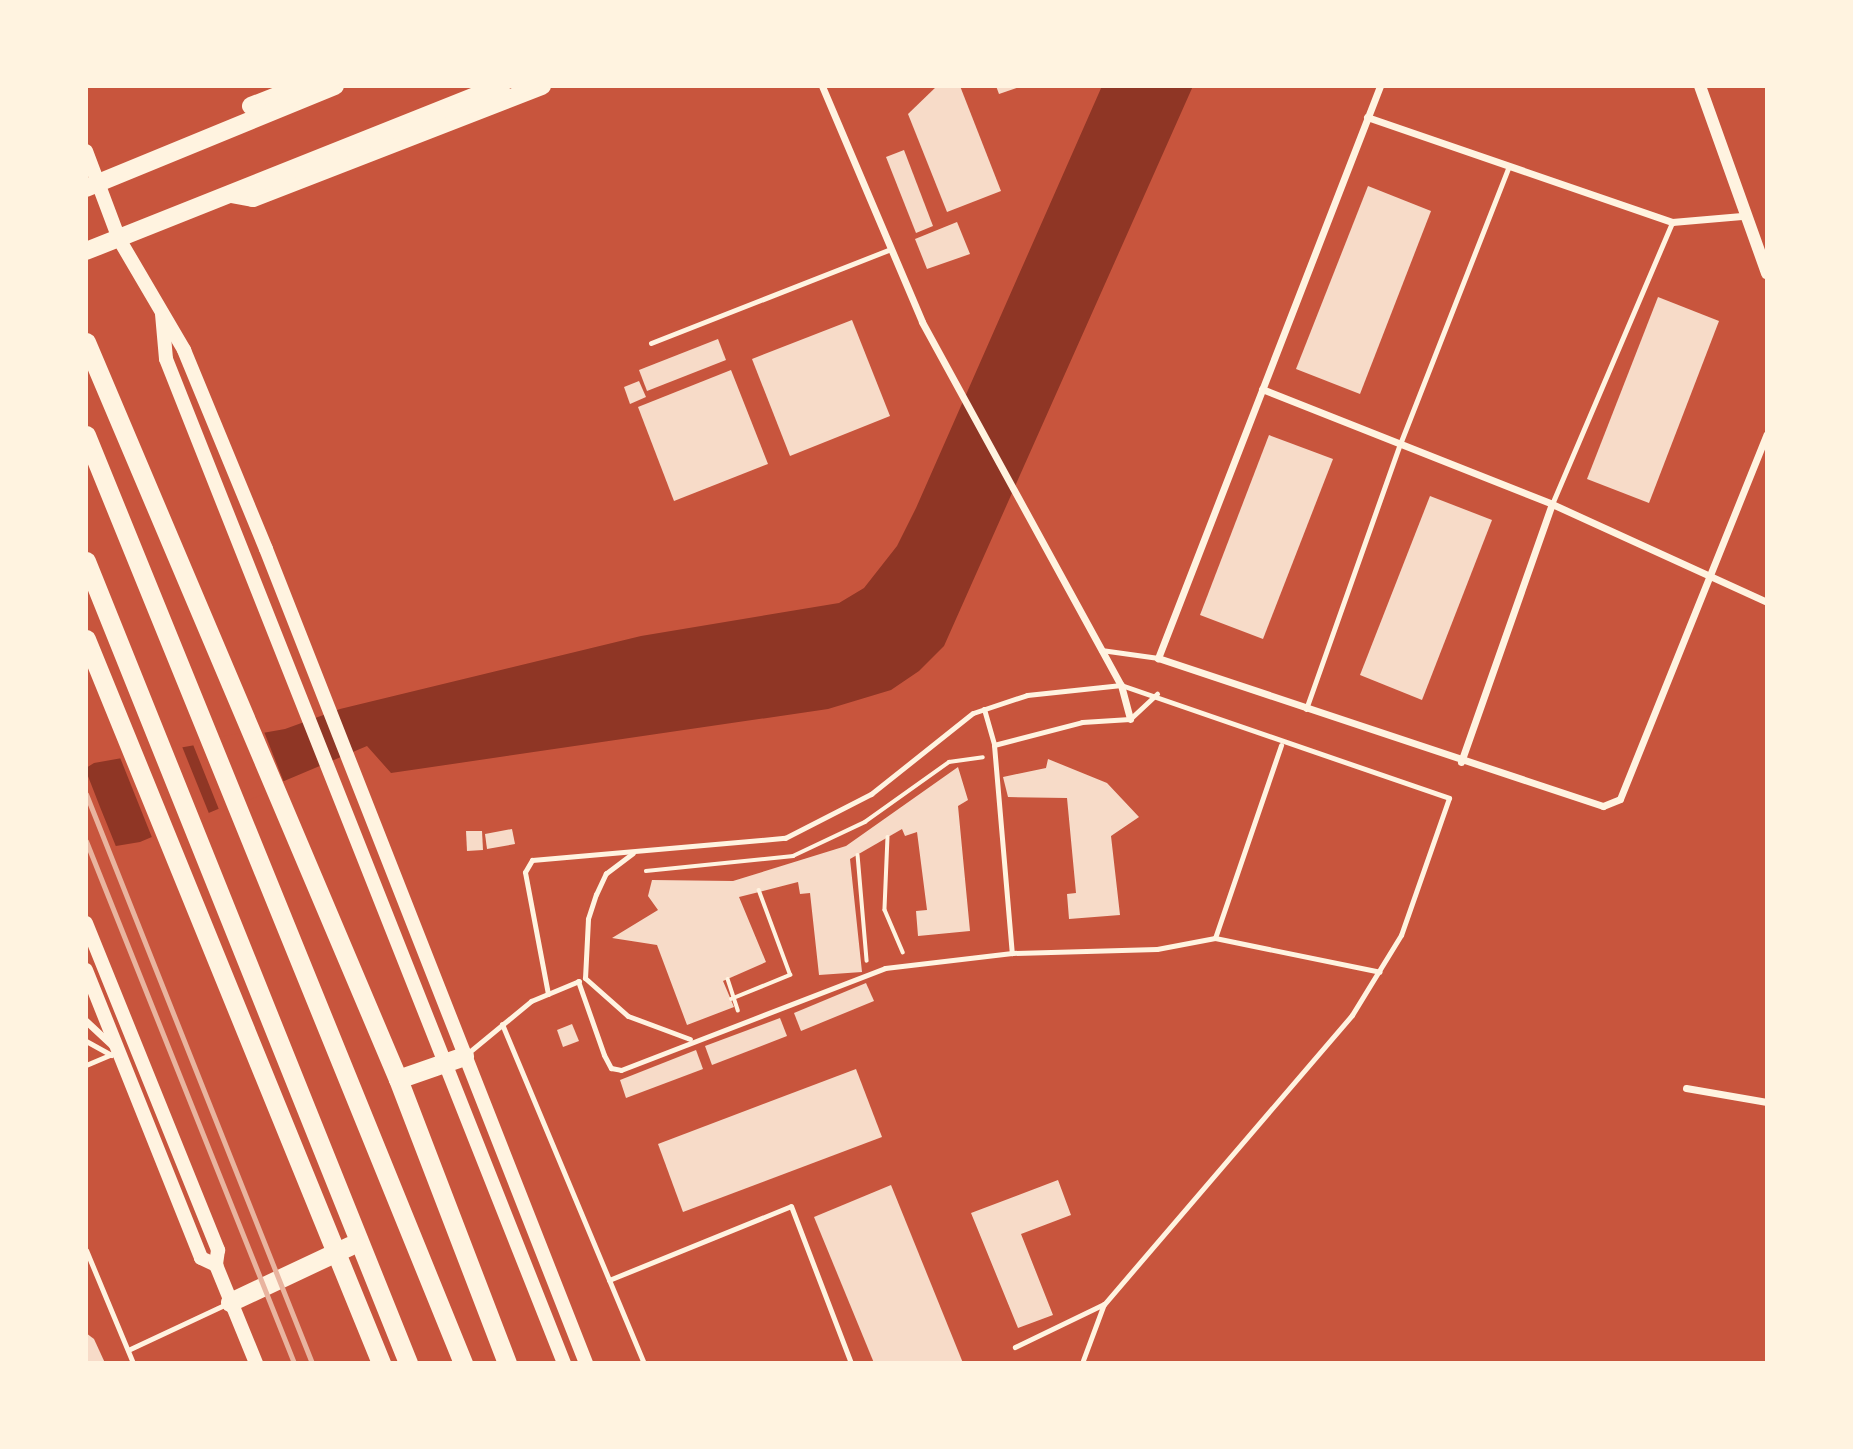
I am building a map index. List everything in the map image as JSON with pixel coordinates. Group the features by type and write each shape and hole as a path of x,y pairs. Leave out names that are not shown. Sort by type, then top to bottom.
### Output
{"highway":[{"path":"86,342 300,854 398,1079 507,1363"},
{"path":"86,435 463,1363"},
{"path":"86,561 408,1363"},
{"path":"86,639 189,898 382,1363"},
{"path":"398,1079 464,1056"},
{"path":"230,1302 359,1241"}],"main road":[{"path":"199,140 232,114 302,86"},
{"path":"92,185 335,86"},
{"path":"86,251 501,86"},
{"path":"231,194 253,198 542,86"},
{"path":"86,151 92,185 119,239 161,306 266,549 366,795 464,1056 586,1363"},
{"path":"161,306 166,359 348,808 444,1063 565,1363"},
{"path":"86,923 218,1250 216,1265 256,1363"},
{"path":"86,970 115,1053 201,1258 216,1265"}],"street":[{"path":"822,86 922,322 1121,685 1130,719"},
{"path":"1380,86 1158,659 1461,762 1572,791 1603,806 1620,799 1767,434"},
{"path":"1700,86 1742,216 1767,273"},
{"path":"1367,117 1672,222 1742,216"},
{"path":"1262,389 1552,504 1767,602"},
{"path":"1461,762 1552,504"},
{"path":"86,1021 115,1053"},
{"path":"1686,1088 1767,1102"}],"lane":[{"path":"1306,709 1400,443 1509,166"},
{"path":"1552,504 1672,222"},
{"path":"651,343 891,248"},
{"path":"1101,650 1158,659"},
{"path":"548,994 526,872 532,860 785,838 827,821 984,709 1027,695 1121,685 1157,694 1281,745 1449,798 1401,935 1380,972 1352,1015 1104,1304 1082,1363"},
{"path":"993,745 1082,722 1130,719 1157,694"},
{"path":"984,709 993,745 1012,953"},
{"path":"1215,938 1281,745"},
{"path":"635,852 606,873 596,894 586,932 585,978 628,1016 690,1039"},
{"path":"578,981 611,1068 621,1070 690,1039 868,973 913,965 1012,953 1157,949 1215,938 1380,972"},
{"path":"464,1056 502,1024 548,994 585,978"},
{"path":"502,1024 643,1363"},
{"path":"86,1041 115,1053"},
{"path":"86,1065 115,1053"},
{"path":"609,1280 791,1206 851,1363"},
{"path":"86,1250 133,1363"},
{"path":"128,1350 230,1302"},
{"path":"1015,1347 1104,1304"}],"path":[{"path":"888,837 885,910 913,965"},
{"path":"858,855 868,973"},
{"path":"733,998 790,975 759,891"},
{"path":"728,979 741,1019"}],"shaded area":[{"path":"1102,86 1193,86 944,646 919,671 891,690 828,709 391,773 367,746 140,842 86,851 86,768 94,763 285,729 340,709 641,636 839,603 864,588 897,546 916,508"}],"pier":[{"path":"263,729 285,785 220,812 192,742"},
{"path":"181,744 210,816 153,840 119,755"},
{"path":"86,771 100,807 117,849 86,854"}],"building":[{"path":"937,86 960,86 1001,191 947,212 908,114"},
{"path":"996,86 1022,86 999,94"},
{"path":"904,150 933,226 916,233 886,157"},
{"path":"1368,186 1431,211 1360,394 1296,369"},
{"path":"957,222 970,254 927,269 915,239"},
{"path":"1658,297 1719,321 1649,503 1587,479"},
{"path":"852,320 890,416 790,456 752,359"},
{"path":"718,339 726,360 647,391 639,370"},
{"path":"731,370 768,464 674,501 638,407"},
{"path":"639,381 646,397 630,404 624,387"},
{"path":"1269,435 1333,459 1263,639 1200,615"},
{"path":"1430,496 1492,520 1422,700 1360,675"},
{"path":"1048,759 1107,783 1139,817 1111,836 1120,915 1069,919 1067,894 1076,893 1067,798 1008,797 1003,777 1046,768"},
{"path":"958,767 968,800 958,806 970,931 918,936 916,911 927,910 917,832 905,836 902,829 850,859 862,972 819,975 810,893 800,894 798,882 739,897 766,962 723,981 734,1007 687,1025 657,945 612,938 658,910 648,896 652,880 733,881 846,846"},
{"path":"512,829 515,844 487,849 485,834"},
{"path":"466,831 482,831 483,850 467,851"},
{"path":"866,983 874,1001 801,1031 794,1013"},
{"path":"780,1018 787,1036 712,1065 705,1046"},
{"path":"572,1024 579,1041 563,1047 557,1030"},
{"path":"696,1050 703,1069 626,1098 620,1080"},
{"path":"856,1069 882,1137 683,1212 658,1144"},
{"path":"1058,1180 1071,1215 1021,1234 1053,1315 1018,1328 971,1213"},
{"path":"891,1185 963,1363 874,1363 814,1217"},
{"path":"86,1333 94,1339 105,1363 86,1363"}],"railway":[{"path":"86,794 312,1363"},
{"path":"86,841 294,1363"}]}
